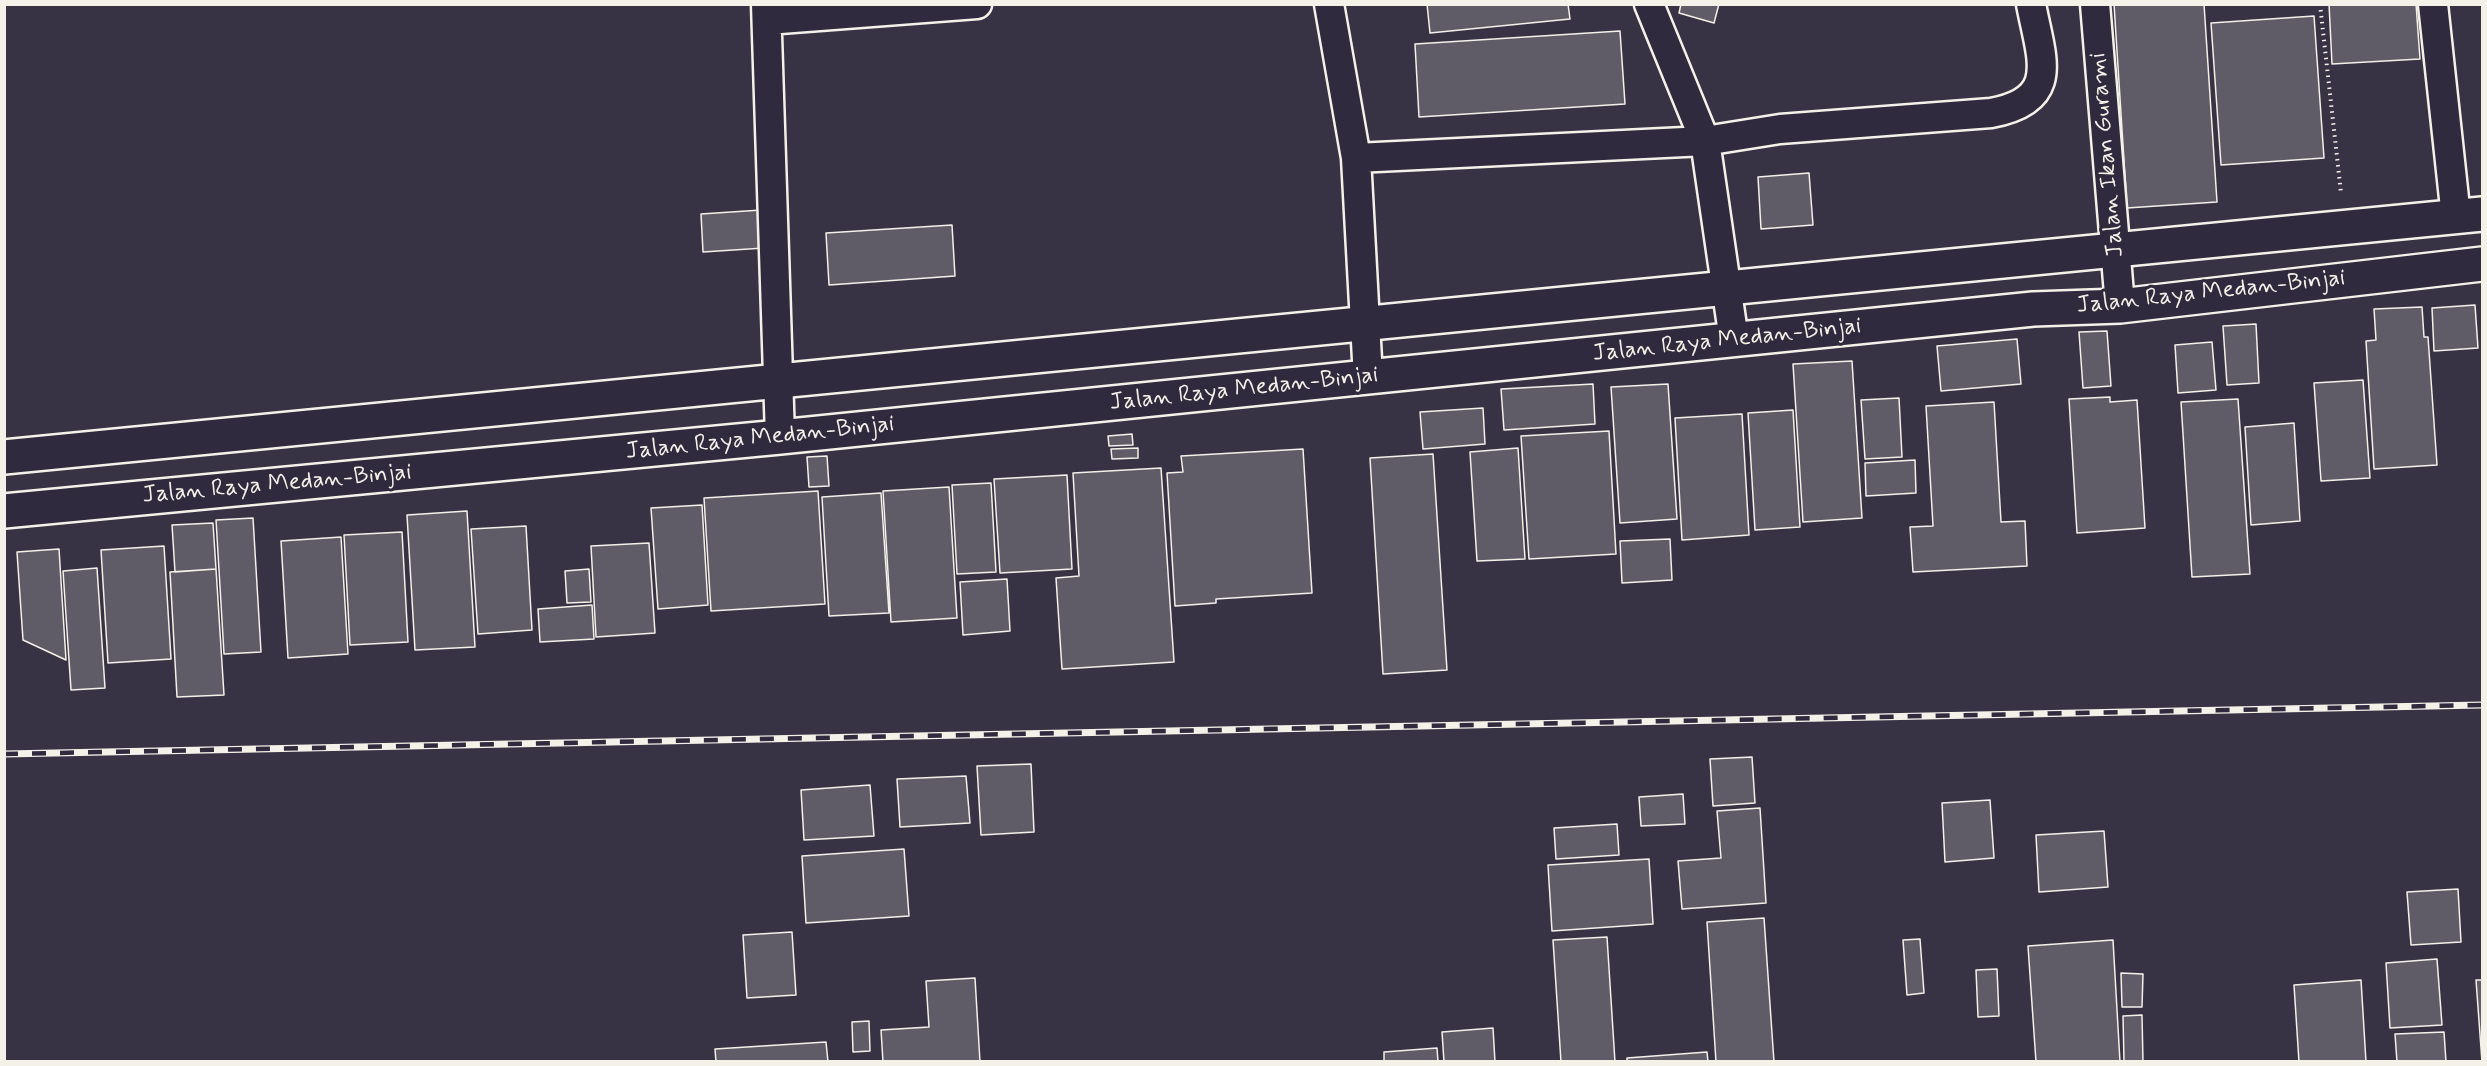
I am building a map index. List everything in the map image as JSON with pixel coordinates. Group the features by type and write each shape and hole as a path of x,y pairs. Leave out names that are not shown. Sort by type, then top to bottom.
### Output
{"main road":[{"path":"4,457 2344,226 2469,216"},
{"name":"Jalan Raya Medan-Binjai","path":"4,511 780,437 2033,309 2121,306 2482,264"}],"street":[{"path":"780,437 767,12 977,4"},
{"path":"1329,4 1356,158 1363,322 1368,378"},
{"path":"1649,4 1705,141 1734,340"},
{"path":"1356,158 1705,141 1780,129 1991,113 2016,109 2033,96 2044,70 2031,4"},
{"name":"Jalan Ikan Gurami","path":"2096,4 2121,306"},
{"path":"2433,4 2469,216"}],"path":[{"path":"2320,4 2344,226"}],"building":[{"path":"1427,4 1568,4 1570,19 1430,33"},
{"path":"1681,4 1719,4 1714,23 1679,13"},
{"path":"2114,4 2204,4 2217,202 2127,208"},
{"path":"2329,4 2416,4 2420,59 2332,64"},
{"path":"2314,16 2324,158 2221,165 2211,23"},
{"path":"1620,31 1625,104 1419,117 1415,44"},
{"path":"1809,173 1813,225 1761,229 1758,177"},
{"path":"761,210 764,248 703,252 701,214"},
{"path":"952,225 955,276 829,285 826,233"},
{"path":"2475,305 2478,348 2434,351 2432,308"},
{"path":"2422,307 2424,337 2428,337 2437,465 2374,469 2366,341 2376,340 2374,309"},
{"path":"2256,324 2259,383 2227,385 2223,326"},
{"path":"2107,331 2111,386 2083,388 2079,332"},
{"path":"2017,339 2021,384 1941,391 1937,346"},
{"path":"2212,342 2216,390 2178,393 2175,345"},
{"path":"1852,361 1862,518 1803,522 1793,364"},
{"path":"2363,380 2370,478 2321,481 2314,383"},
{"path":"1593,384 1595,424 1504,430 1501,389"},
{"path":"1668,384 1677,519 1620,523 1611,387"},
{"path":"2110,397 2110,402 2137,400 2145,528 2077,533 2069,399"},
{"path":"1899,398 1902,457 1865,459 1861,400"},
{"path":"2238,399 2250,574 2192,577 2181,402"},
{"path":"1994,402 2001,522 2025,521 2027,566 1913,572 1910,527 1933,526 1926,406"},
{"path":"1483,408 1485,444 1423,449 1420,412"},
{"path":"1793,410 1800,527 1755,530 1748,413"},
{"path":"1742,414 1749,535 1682,540 1675,418"},
{"path":"2294,423 2300,521 2251,525 2245,427"},
{"path":"1609,431 1616,554 1529,559 1521,436"},
{"path":"1132,434 1133,445 1109,446 1108,436"},
{"path":"1138,448 1138,458 1112,459 1111,449"},
{"path":"1518,448 1525,559 1477,561 1470,452"},
{"path":"1303,449 1312,593 1216,599 1216,603 1175,606 1167,473 1183,472 1181,456"},
{"path":"1433,454 1447,670 1383,674 1370,458"},
{"path":"827,456 829,486 809,487 807,457"},
{"path":"1915,460 1916,493 1866,496 1865,463"},
{"path":"1161,468 1174,662 1062,669 1056,578 1079,576 1073,473"},
{"path":"1067,475 1072,569 1000,573 994,479"},
{"path":"991,483 996,572 957,574 952,485"},
{"path":"949,487 957,618 891,622 883,491"},
{"path":"818,491 825,604 711,611 704,498"},
{"path":"881,493 889,613 829,616 822,497"},
{"path":"702,505 708,605 658,609 651,508"},
{"path":"467,511 475,647 415,650 407,515"},
{"path":"253,518 261,652 224,654 216,520"},
{"path":"213,523 216,569 175,572 172,525"},
{"path":"526,526 532,630 478,634 471,529"},
{"path":"402,532 408,642 350,645 344,535"},
{"path":"341,537 348,654 288,658 281,541"},
{"path":"1670,539 1672,580 1622,583 1620,541"},
{"path":"649,543 655,633 596,637 591,546"},
{"path":"164,546 171,659 108,663 101,550"},
{"path":"59,549 66,660 23,640 17,552"},
{"path":"97,568 105,688 71,690 63,571"},
{"path":"216,569 224,695 177,697 170,572"},
{"path":"589,569 591,602 567,603 565,571"},
{"path":"1007,579 1010,631 963,635 960,582"},
{"path":"592,605 594,639 540,642 538,609"},
{"path":"1752,757 1755,803 1713,806 1710,759"},
{"path":"1031,764 1034,832 981,835 977,766"},
{"path":"966,776 970,823 900,827 897,779"},
{"path":"870,785 874,836 804,840 801,790"},
{"path":"1683,794 1685,824 1641,826 1639,797"},
{"path":"1990,800 1994,858 1945,862 1942,803"},
{"path":"1760,808 1766,903 1682,909 1678,861 1721,858 1717,811"},
{"path":"1617,824 1619,855 1556,859 1554,828"},
{"path":"2104,831 2108,887 2039,892 2036,835"},
{"path":"904,849 909,916 806,923 802,856"},
{"path":"1649,859 1653,924 1552,931 1548,865"},
{"path":"2458,889 2461,942 2411,945 2407,892"},
{"path":"1764,918 1774,1062 1716,1062 1707,922"},
{"path":"792,932 796,995 747,998 743,935"},
{"path":"1607,937 1615,1062 1561,1062 1553,940"},
{"path":"1920,939 1924,993 1907,995 1903,940"},
{"path":"2113,940 2120,1062 2036,1062 2028,946"},
{"path":"2437,959 2442,1025 2390,1028 2386,963"},
{"path":"1997,969 1999,1016 1978,1017 1976,970"},
{"path":"2121,973 2143,974 2142,1007 2122,1007"},
{"path":"975,978 980,1062 883,1062 881,1030 929,1027 926,981"},
{"path":"2361,980 2366,1062 2299,1062 2294,985"},
{"path":"2476,980 2482,980 2482,1062"},
{"path":"2142,1015 2143,1062 2124,1062 2123,1016"},
{"path":"869,1021 870,1051 853,1052 852,1022"},
{"path":"1493,1028 1495,1062 1444,1062 1442,1032"},
{"path":"2444,1032 2446,1062 2397,1062 2395,1034"},
{"path":"826,1042 828,1062 716,1062 715,1049"},
{"path":"1437,1048 1438,1062 1384,1062 1384,1052"},
{"path":"1707,1052 1708,1062 1627,1062 1627,1058"}],"railway":[{"path":"4,754 2482,705"}]}
